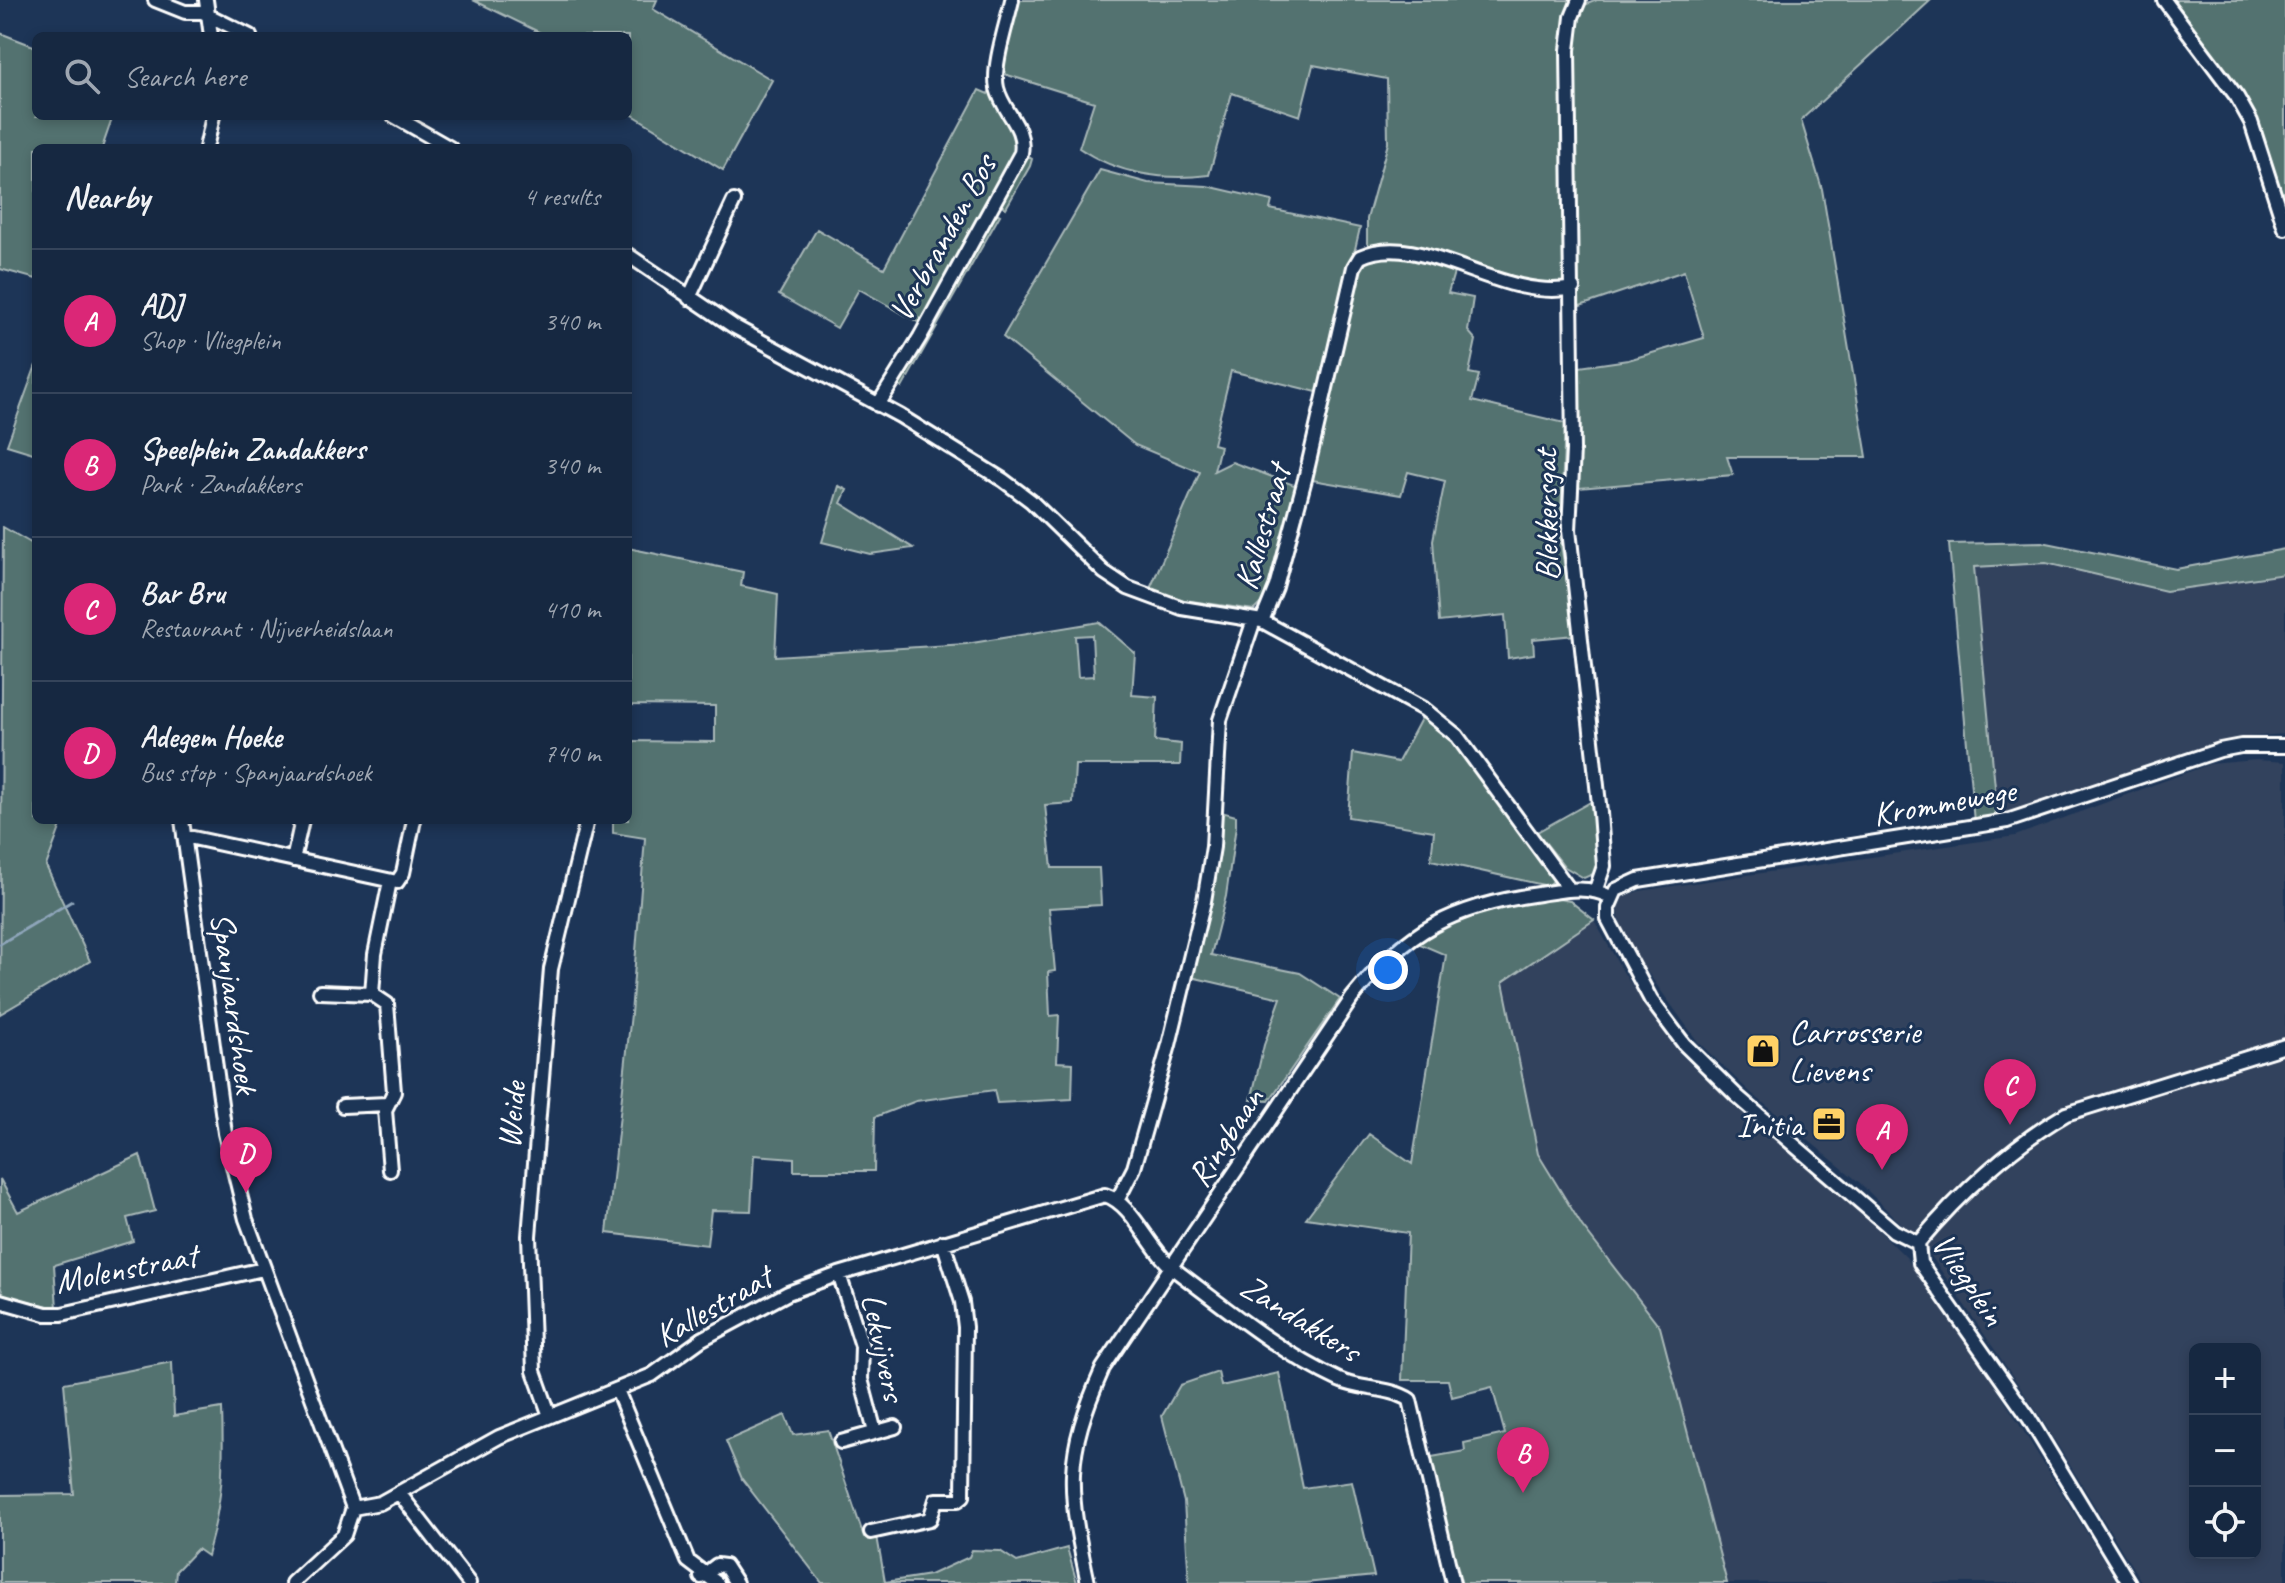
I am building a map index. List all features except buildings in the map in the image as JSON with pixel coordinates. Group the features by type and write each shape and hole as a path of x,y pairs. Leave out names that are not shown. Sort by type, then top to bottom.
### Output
{"street":[{"path":"155,0 185,12 208,15 242,32"},
{"path":"206,0 210,32"},
{"name":"Verbranden Bos","path":"878,405 920,337 1021,153 1022,132 1004,104 996,81 1012,0"},
{"name":"Blekkersgat","path":"1579,0 1569,35 1573,288 1573,450 1569,530 1603,853 1603,873 1596,889"},
{"path":"2164,0 2237,97 2251,122 2285,228"},
{"path":"207,144 212,120"},
{"path":"401,120 443,144"},
{"path":"689,298 734,201"},
{"name":"Kallestraat","path":"353,1508 380,1503 475,1449 652,1375 702,1339 788,1293 839,1274 1105,1195 1118,1199 1134,1168 1169,1045 1204,901 1213,847 1220,720 1289,539 1354,267 1360,257 1389,250 1410,252 1530,291 1552,292 1573,288"},
{"path":"632,258 689,298 1003,480 1031,501 1104,572 1128,588 1172,606 1258,621"},
{"name":"Kallestraat","path":"1258,621 1442,721 1477,761 1569,889"},
{"name":"Krommewege","path":"1611,897 1624,884 1638,880 2007,821 2220,750 2241,746 2285,746"},
{"name":"Spanjaardshoek","path":"182,824 225,1133 246,1219 353,1508"},
{"path":"293,860 301,824"},
{"path":"184,836 397,882 403,873 413,824"},
{"name":"Weide","path":"550,1416 534,1371 529,1236 551,969 586,824"},
{"path":"372,994 375,954 390,881"},
{"name":"Ringbaan","path":"1088,1583 1072,1508 1072,1462 1082,1415 1103,1368 1173,1268 1302,1069 1377,967 1408,940 1440,919 1486,902 1569,889 1596,889 1611,897"},
{"name":"Vliegplein","path":"1611,897 1608,919 1617,939 1651,1000 1684,1044 1737,1096 1894,1231 1918,1243 1920,1263 2029,1418 2129,1583"},
{"path":"320,992 372,994 387,1004 394,1092 385,1110 390,1170"},
{"path":"1918,1243 1994,1167 2036,1132 2066,1114 2285,1046"},
{"path":"343,1106 387,1104"},
{"path":"1118,1199 1150,1246 1173,1268"},
{"path":"871,1532 930,1519 936,1500 958,1500 966,1486 965,1327 962,1302 943,1242"},
{"name":"Zandakkers","path":"1173,1268 1314,1367 1348,1383 1410,1400 1453,1583"},
{"name":"Molenstraat","path":"0,1301 46,1314 62,1314 263,1269"},
{"name":"Lekvijvers","path":"839,1274 862,1346 860,1371 875,1432"},
{"path":"617,1390 688,1561 703,1578 717,1583"},
{"name":"Lekvijvers","path":"841,1442 895,1427"},
{"path":"399,1493 469,1583"},
{"path":"292,1583 344,1535 353,1508"},
{"path":"703,1578 717,1565 725,1566 736,1583"}],"shaded area":[{"path":"2042,542 2176,569 2285,549 2285,734 2238,738 2014,814 1974,822 1949,544"},
{"path":"2256,760 2285,762 2285,1583 2142,1583 2041,1418 1927,1250 1860,1183 1750,1092 1698,1042 1643,966 1621,926 1617,909 1624,896 1639,891 2015,836 2210,764"},
{"path":"1594,920 1625,975 1680,1054 1753,1122 1858,1210 1906,1257 1991,1379 2118,1583 1727,1583 1660,1327 1582,1226 1538,1154 1503,982"}],"green space":[{"path":"473,0 657,0 653,9 772,80 723,170 632,114 632,32 539,32"},
{"path":"1015,0 1570,0 1561,50 1568,279 1539,285 1520,282 1419,249 1371,247 1367,243 1367,219 1388,143 1387,79 1313,65 1300,116 1232,93 1209,175 1175,177 1141,174 1094,157 1079,148 1094,102 1001,73"},
{"path":"1597,0 1931,0 1801,120 1822,189 1867,457 1727,457 1733,475 1579,488 1579,367 1628,360 1704,338 1684,271 1577,307 1573,55 1582,6"},
{"path":"2170,0 2285,0 2285,214 2266,150"},
{"path":"0,33 32,45 32,120 112,120 103,144 32,144 32,278 0,269"},
{"path":"993,84 1021,141 921,324 859,289 837,328 779,295 817,229 884,268 979,90 988,94"},
{"path":"1024,154 1032,159 1030,166 1006,208 997,202"},
{"path":"1100,170 1148,183 1207,186 1272,201 1270,209 1360,228 1321,393 1231,371 1213,444 1220,446 1214,471 1232,462 1297,486 1265,599 1254,610 1184,600 1150,589 1200,472 1135,445 1003,337"},
{"path":"992,211 1000,215 902,388 897,384"},
{"path":"1378,255 1410,256 1455,269 1448,293 1473,298 1468,331 1476,340 1469,373 1479,375 1472,401 1565,423 1560,537 1575,635 1533,639 1534,654 1508,658 1505,615 1439,622 1433,540 1445,481 1408,472 1401,495 1312,480 1356,278 1362,263"},
{"path":"32,376 32,453 7,445"},
{"path":"839,486 847,490 841,503 913,548 870,554 822,542"},
{"path":"3,527 32,544 32,824 62,824 46,866 90,961 0,1014"},
{"path":"2042,542 2176,569 2285,549 2285,574 2166,591 2046,563 1974,567 1997,808 1994,818 1974,822 1949,544"},
{"path":"632,549 743,572 741,586 778,594 775,656 966,644 1099,622 1135,653 1132,695 1157,697 1155,741 1181,744 1180,765 1075,765 1073,803 1045,805 1052,868 1099,868 1101,905 1049,908 1055,971 1048,972 1050,1016 1059,1015 1057,1062 1073,1063 1072,1099 997,1103 994,1090 916,1101 875,1117 874,1171 794,1171 794,1158 754,1155 751,1211 711,1210 707,1245 607,1233 631,1014 645,838 613,833 613,824 632,824 632,741 715,742 715,706 632,705","holes":["1092,635 1094,676 1078,677 1075,636"]},
{"path":"1424,713 1455,738 1553,871 1554,880 1548,886 1431,860 1434,831 1348,817 1353,753 1398,762"},
{"path":"1594,800 1602,870 1584,878 1565,867 1537,832"},
{"path":"1221,812 1236,816 1236,826 1226,896 1211,955 1300,973 1340,999 1269,1101 1251,1100 1264,1045 1281,998 1191,977 1211,894"},
{"path":"1548,897 1570,901 1594,920 1503,982 1538,1154 1582,1226 1660,1327 1727,1583 1456,1583 1426,1458 1465,1451 1464,1443 1505,1434 1492,1387 1452,1397 1448,1380 1402,1380 1408,1233 1306,1218 1369,1134 1412,1164 1446,955 1413,941 1491,905"},
{"path":"140,1155 155,1211 127,1218 133,1241 54,1265 57,1308 3,1295 0,1285 0,1179 18,1212"},
{"path":"172,1362 174,1416 222,1408 221,1483 207,1556 197,1549 176,1571 175,1583 0,1583 0,1495 74,1494 64,1383"},
{"path":"1218,1372 1221,1386 1279,1373 1303,1488 1352,1481 1374,1576 1305,1583 1189,1583 1184,1502 1162,1416 1180,1385"},
{"path":"785,1415 793,1435 828,1430 864,1537 877,1536 885,1582 930,1575 969,1557 972,1550 1000,1551 1017,1562 1067,1548 1077,1583 822,1583 742,1479 726,1441"}],"waterway":[{"path":"0,944 72,901"}],"place":[{"name":"Carrosserie Lievens","path":"1763,1051"},
{"name":"Initia","path":"1829,1124"},
{"name":"Bar Bru","path":"2010,1125"},
{"name":"ADJ","path":"1882,1170"},
{"name":"Adegem Hoeke","path":"246,1193"},
{"name":"Speelplein Zandakkers","path":"1523,1493"}]}
